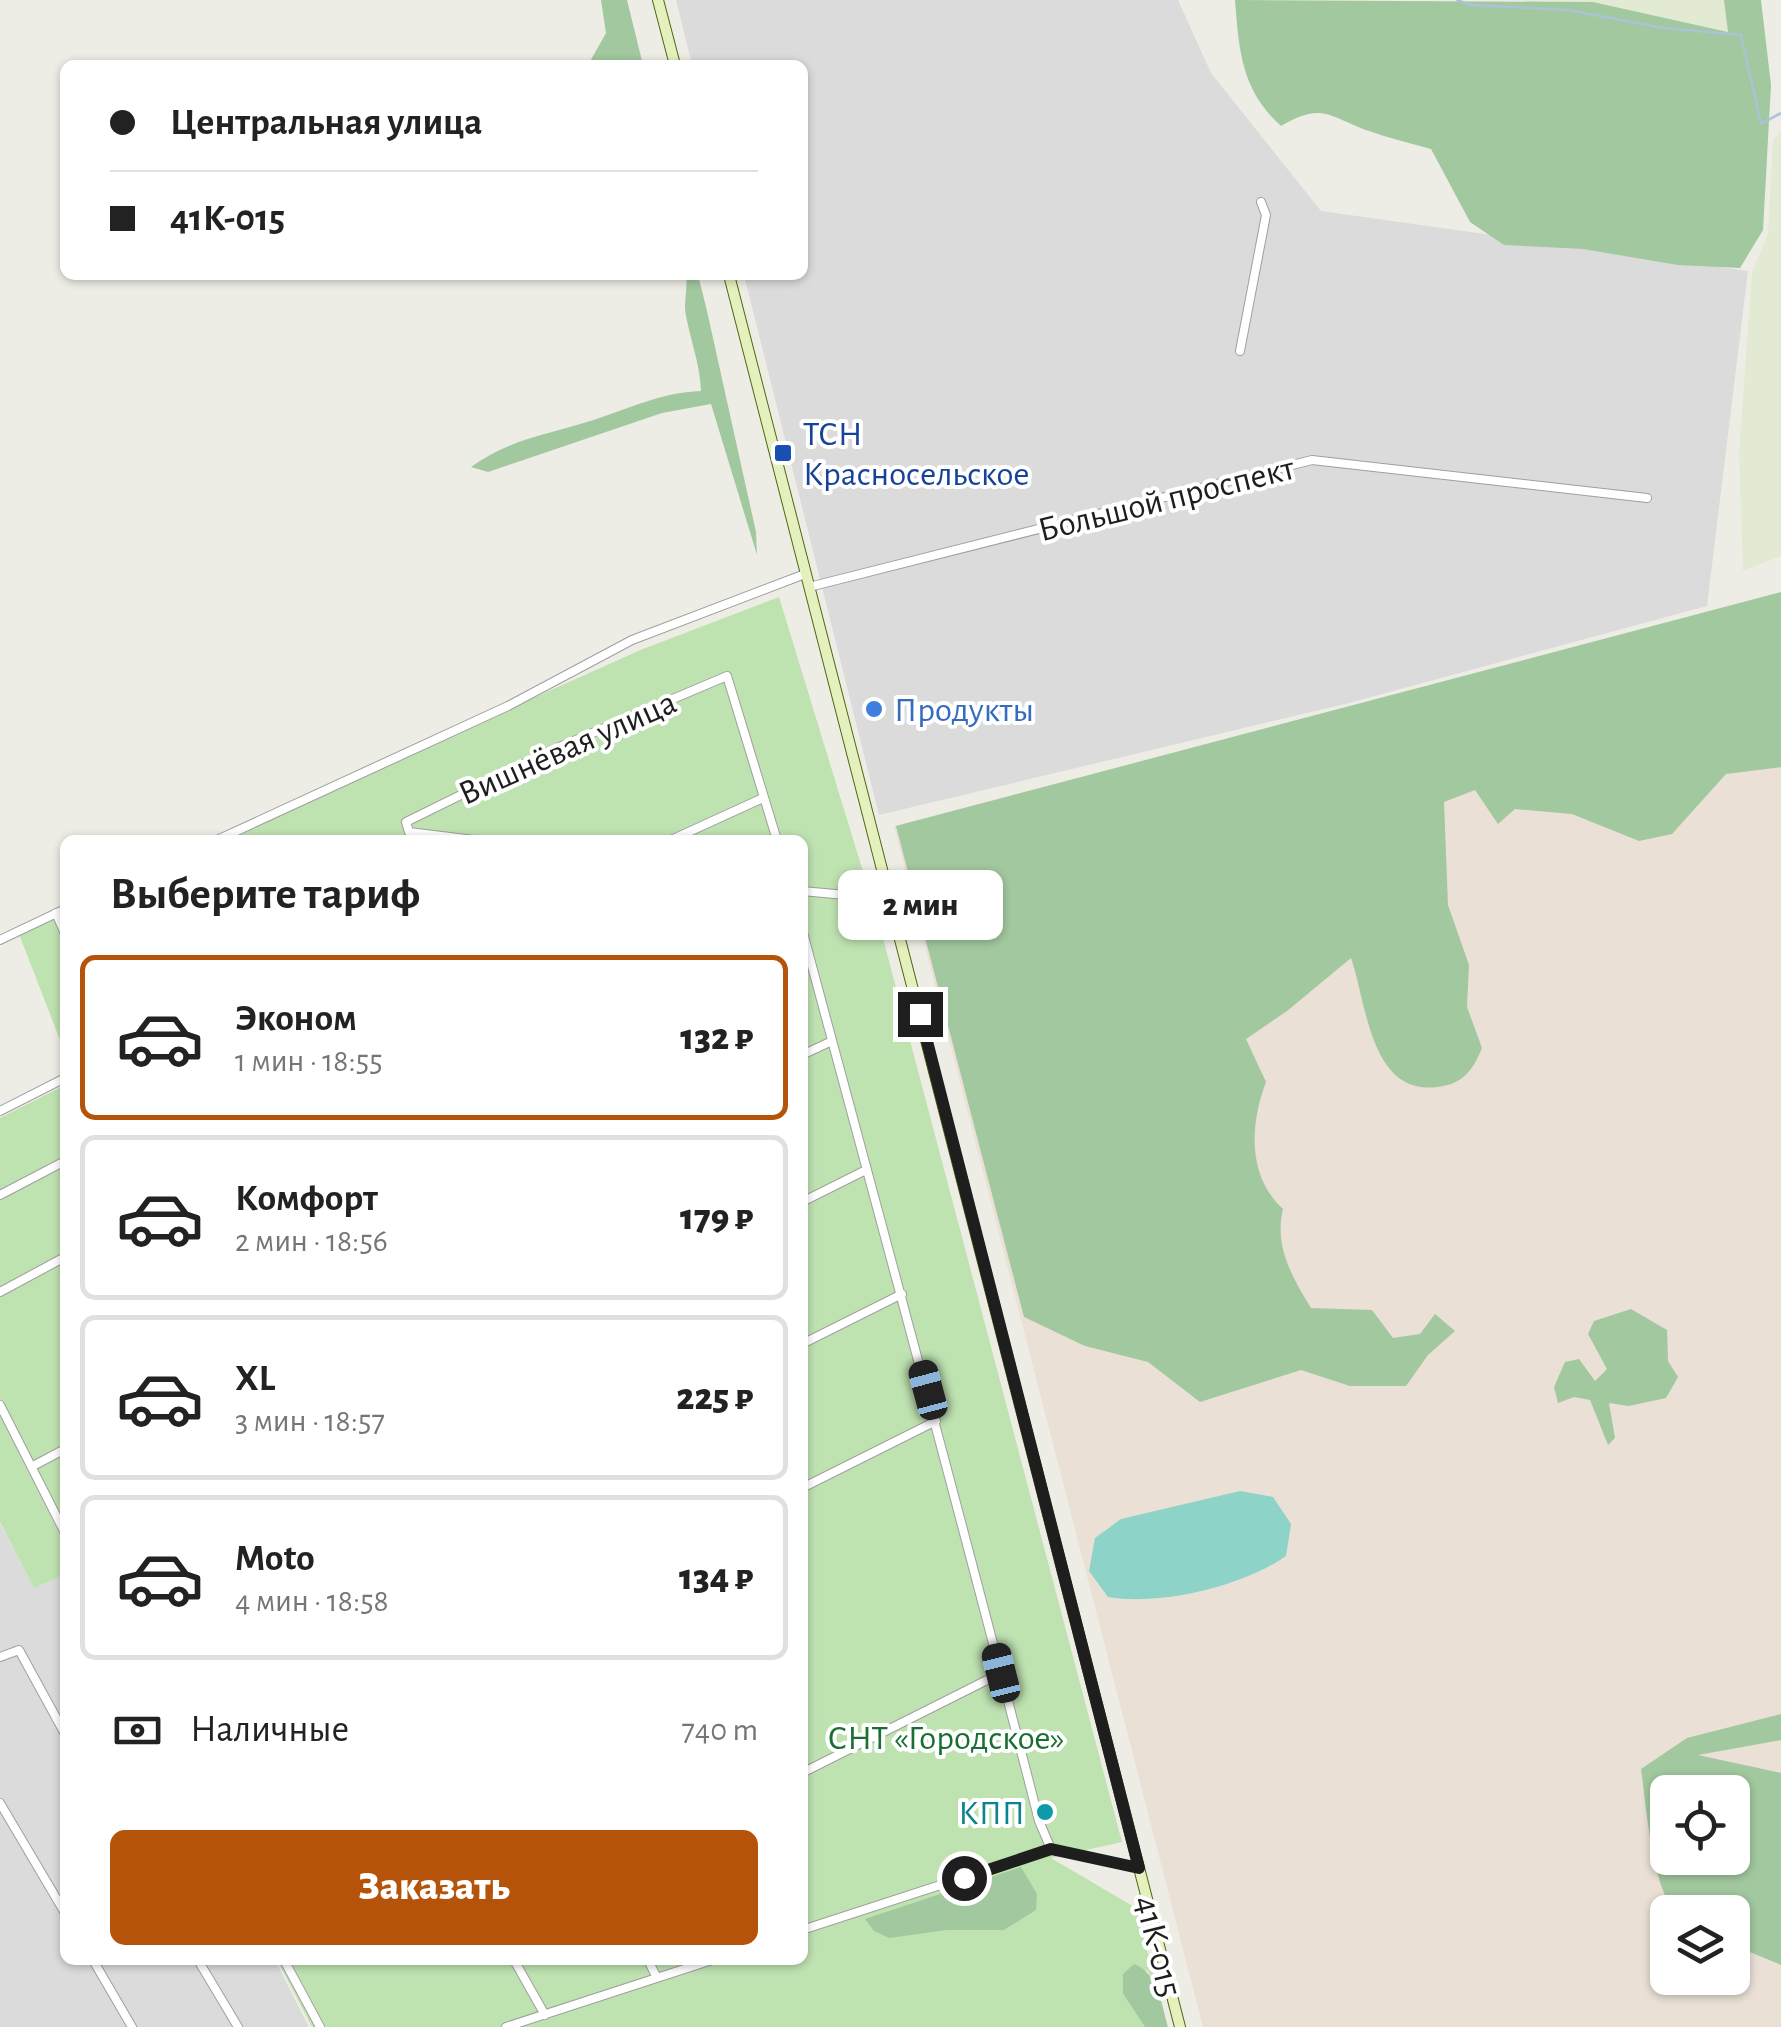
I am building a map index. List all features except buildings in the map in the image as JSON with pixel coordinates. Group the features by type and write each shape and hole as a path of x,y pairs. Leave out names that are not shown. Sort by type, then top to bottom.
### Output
{"main road":[{"path":"658,0 674,60"},
{"name":"41К-015","path":"730,280 1180,2027"}],"street":[{"path":"1240,351 1266,215 1261,202"},
{"name":"Большой проспект","path":"809,587 1312,460 1647,498"},
{"path":"228,835 508,706 632,640 805,574"},
{"name":"Вишнёвая улица","path":"433,835 409,832 407,819 550,750 727,676 763,798"},
{"path":"683,835 763,798 775,835"},
{"path":"808,891 890,899"},
{"path":"0,940 60,911"},
{"path":"808,951 864,1171 936,1421 1039,1821 1051,1849"},
{"path":"808,1053 832,1040"},
{"path":"0,1111 60,1081"},
{"path":"0,1195 60,1164"},
{"path":"808,1199 864,1171"},
{"path":"0,1292 60,1260"},
{"path":"808,1341 902,1294"},
{"path":"0,1405 60,1524"},
{"path":"808,1485 936,1421"},
{"path":"32,1466 60,1452"},
{"path":"0,1657 19,1650 60,1725"},
{"path":"808,1771 1001,1673"},
{"path":"0,1803 60,1905"},
{"path":"808,1928 1051,1849 1139,1868"},
{"path":"96,1965 132,2027"},
{"path":"201,1965 238,2027"},
{"path":"287,1965 320,2027"},
{"path":"517,1965 545,2014"},
{"path":"651,1965 658,1978"},
{"path":"506,2027 697,1965"}],"shaded area":[{"path":"676,0 1178,0 1211,73 1321,211 1748,271 1707,606 1349,703 879,815 745,280 808,280 808,60 691,60"},
{"path":"1781,594 1781,2027 1203,2027 894,826"},
{"path":"1240,1491 1273,1497 1291,1524 1286,1556 1268,1567 1224,1585 1152,1599 1108,1597 1089,1571 1095,1538 1121,1519"},
{"path":"0,1523 34,1588 60,1576 60,1965 278,1965 309,2027 0,2027"}],"green space":[{"path":"601,0 627,0 642,60 591,60 606,33"},
{"path":"1235,0 1593,2 1728,32 1724,0 1761,0 1771,85 1763,230 1740,268 1678,265 1583,249 1504,245 1470,222 1431,149 1326,114 1307,114 1281,126 1258,98 1244,68"},
{"path":"1495,0 1724,0 1729,32 1593,2"},
{"path":"1781,131 1781,556 1743,571 1739,452 1752,273 1768,233 1773,140"},
{"path":"686,280 699,280 756,532 757,555 711,404 662,413 488,472 471,467 527,439 658,398 701,391 685,311"},
{"path":"1781,592 1781,767 1726,774 1672,834 1639,841 1572,814 1515,809 1498,824 1475,790 1444,802 1448,905 1469,965 1467,1007 1482,1048 1466,1075 1438,1087 1415,1086 1398,1077 1375,1043 1351,958 1246,1039 1266,1082 1255,1132 1258,1165 1271,1196 1283,1209 1283,1248 1291,1273 1311,1308 1372,1310 1393,1338 1420,1334 1435,1314 1455,1331 1428,1355 1406,1386 1350,1386 1301,1370 1200,1402 1148,1362 1085,1346 1024,1317 896,826"},
{"name":"СНТ «Городское»","path":"779,597 880,927 1122,1842 1051,1858 1136,1908 1157,1987 1147,1970 1123,1994 1145,2027 312,2027 280,1965 808,1965 808,835 226,835 643,649"},
{"path":"60,913 60,1040 19,934"},
{"path":"60,1088 60,1576 34,1588 0,1522 0,1118"},
{"path":"1631,1309 1667,1330 1668,1361 1678,1377 1666,1398 1629,1406 1609,1403 1615,1438 1608,1445 1590,1400 1574,1397 1558,1403 1554,1387 1565,1362 1579,1359 1595,1381 1607,1369 1588,1334 1594,1321"},
{"path":"1781,1714 1781,1740 1698,1755 1781,1773 1781,1965 1750,1952 1750,1895 1665,1895 1658,1875 1750,1875 1750,1775 1650,1775 1650,1832 1641,1769 1687,1738"},
{"path":"1021,1867 1037,1894 1036,1910 1004,1930 947,1930 889,1938 874,1931 865,1919"},
{"path":"1134,1964 1154,1982 1168,2027 1145,2027 1123,1994 1123,1974"}],"waterway":[{"path":"1457,0 1471,5 1568,10 1664,28 1741,35 1761,124 1781,113"}],"place":[{"name":"ТСН Красносельское","path":"783,453"},
{"name":"Продукты","path":"874,709"},
{"name":"КПП","path":"1045,1812"}],"route":[{"path":"920,1014 1139,1868 1051,1849 964,1878"}]}
